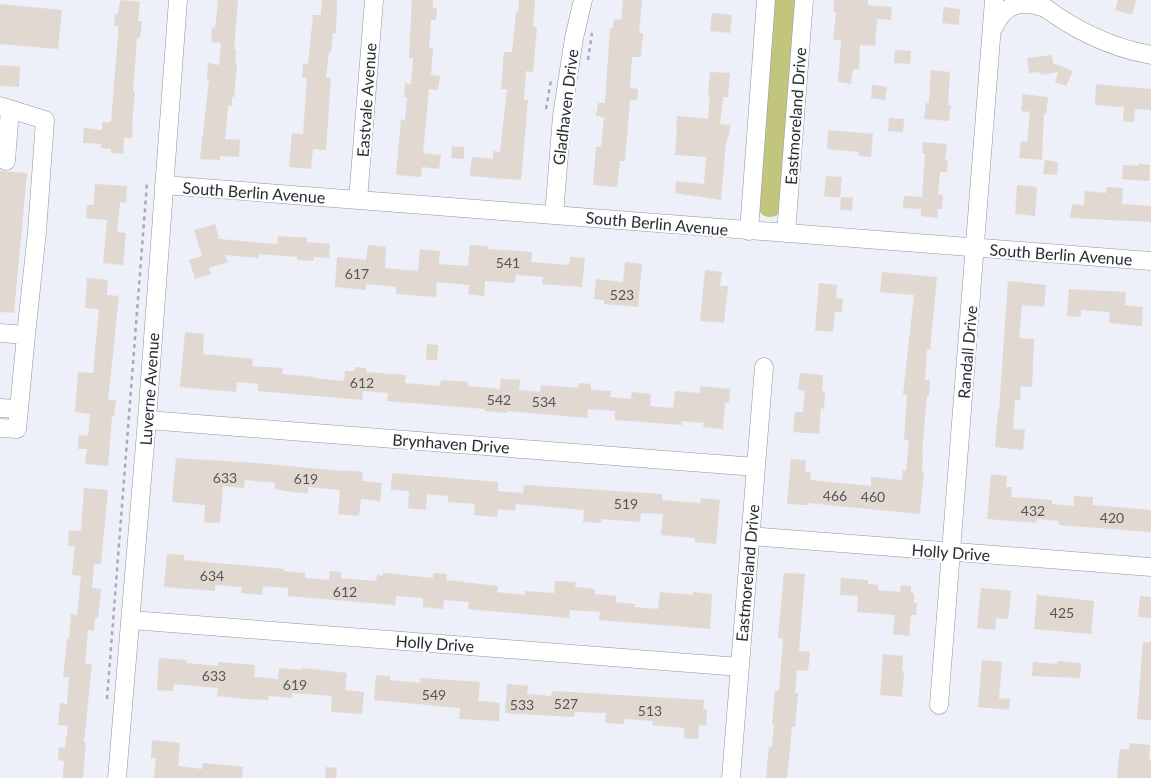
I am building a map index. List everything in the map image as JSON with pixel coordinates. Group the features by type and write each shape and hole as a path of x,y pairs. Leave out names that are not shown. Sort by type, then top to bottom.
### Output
{"street":[{"name":"Luverne Avenue","path":"117,778 147,420 155,184 178,0"},
{"name":"Eastvale Avenue","path":"358,200 374,0"},
{"name":"Gladhaven Drive","path":"554,215 563,108 574,38 583,0"},
{"path":"749,230 766,0"},
{"name":"Eastmoreland Drive","path":"786,233 804,0"},
{"name":"Randall Drive","path":"939,705 994,0"},
{"path":"992,34 1002,14 1010,6 1027,2 1040,4 1070,25 1095,39 1124,49 1151,55"},
{"path":"0,428 17,429 38,232 45,120 5,107 6,160"},
{"name":"South Berlin Avenue","path":"155,184 1151,261"},
{"path":"0,333 26,335"},
{"name":"Eastmoreland Drive","path":"731,778 764,367"},
{"path":"0,408 19,409"},
{"name":"Brynhaven Drive","path":"147,420 756,467"},
{"name":"Holly Drive","path":"750,536 1151,567"},
{"name":"Holly Drive","path":"131,620 740,666"}],"path":[{"path":"586,68 592,33"},
{"path":"107,700 155,184"}],"green space":[{"path":"773,0 799,0 779,214 770,217 763,215 758,210"}],"building":[{"path":"120,0 140,2 138,21 142,21 140,38 137,38 132,138 124,138 123,154 111,153 111,149 101,148 101,144 83,143 84,128 102,130 102,122 111,122 118,36 118,26 114,26 115,14 118,14"},
{"path":"218,0 238,0 234,49 236,50 235,63 237,64 234,97 232,97 232,106 228,106 225,139 240,140 239,157 220,156 220,160 200,159 209,80 207,80 208,63 219,65 221,43 211,42 212,27 215,28"},
{"path":"322,0 337,0 336,33 333,33 326,78 331,78 326,150 313,149 311,169 289,167 292,133 303,134 307,78 302,78 303,63 308,64 313,15 321,15"},
{"path":"412,0 433,0 433,8 437,8 436,20 431,20 429,48 433,49 431,75 440,76 438,90 429,89 423,153 441,155 439,169 422,167 421,177 396,175 401,119 405,120 407,97 404,97 405,83 411,84 413,58 409,58"},
{"path":"519,0 535,0 533,27 537,27 533,72 526,71 524,100 528,100 521,180 470,176 472,157 493,159 493,151 500,152 507,89 501,89 504,52 512,52"},
{"path":"623,0 642,0 639,33 643,33 641,57 632,57 630,88 638,89 637,100 630,100 625,161 620,161 617,187 593,185 596,147 601,147 604,117 596,116 598,103 605,103 610,28 613,28 614,19 621,20"},
{"path":"834,0 868,0 868,5 892,7 891,20 877,19 875,46 860,45 859,69 853,69 851,84 838,82 841,40 833,40 836,12 833,11"},
{"path":"1118,0 1136,0 1132,15 1115,10"},
{"path":"0,4 62,10 58,49 0,44"},
{"path":"944,7 960,9 959,25 942,23"},
{"path":"712,13 732,15 730,33 710,31"},
{"path":"895,50 911,51 910,64 894,63"},
{"path":"1052,55 1053,63 1073,71 1066,86 1055,82 1058,72 1041,75 1040,72 1029,73 1027,58"},
{"path":"0,65 20,67 19,87 0,86"},
{"path":"931,70 950,72 948,105 951,105 949,121 924,119 926,103 929,103"},
{"path":"710,72 730,73 728,97 723,97 720,124 730,125 729,136 726,142 721,200 675,193 676,181 704,184 706,157 675,155 676,129 677,116 708,119"},
{"path":"1096,84 1151,89 1151,110 1135,109 1134,122 1123,121 1124,107 1095,105"},
{"path":"872,85 887,87 885,100 871,98"},
{"path":"1023,94 1048,97 1046,114 1044,113 1042,160 1019,158 1021,141 1027,142 1030,112 1021,111"},
{"path":"889,118 904,119 903,132 888,131"},
{"path":"828,130 873,134 871,157 859,156 859,152 827,149"},
{"path":"923,142 947,144 945,160 948,160 947,172 940,172 938,194 943,195 942,209 938,209 937,218 921,216 921,209 903,208 904,196 922,197 925,154 922,153"},
{"path":"452,146 464,147 464,159 451,158"},
{"path":"1045,160 1058,162 1057,175 1043,174"},
{"path":"1138,164 1150,165 1149,181 1122,179 1123,165 1138,166"},
{"path":"0,171 27,173 14,313 0,312"},
{"path":"826,176 842,177 840,198 824,196"},
{"path":"95,184 127,186 126,203 120,202 117,232 126,233 123,265 103,263 107,220 86,218 87,205 94,205"},
{"path":"1017,185 1037,187 1035,216 1015,214"},
{"path":"1107,187 1123,188 1122,204 1151,206 1151,222 1070,218 1072,204 1084,205 1085,191 1106,193"},
{"path":"841,197 853,198 852,211 840,210"},
{"path":"215,224 219,239 277,244 278,236 307,238 307,242 330,244 329,258 314,257 313,261 297,260 297,257 259,254 259,258 225,255 228,262 209,268 211,274 195,279 189,260 202,256 194,230"},
{"path":"368,245 386,247 385,268 418,271 420,249 440,251 439,264 468,266 470,245 489,246 488,249 532,252 531,262 569,265 570,257 585,258 582,287 542,284 543,277 516,275 515,283 485,281 484,296 468,294 469,285 437,282 436,297 396,294 396,287 366,284 366,290 335,287 337,257 366,260"},
{"path":"625,262 642,264 638,307 604,304 604,300 594,299 596,279 623,282"},
{"path":"705,270 722,272 720,286 728,286 724,323 700,321"},
{"path":"882,272 937,277 930,350 927,349 925,380 930,380 922,452 922,472 924,472 920,514 808,503 808,505 787,504 791,459 806,460 805,472 811,472 810,480 871,486 871,477 902,480 903,470 906,471 909,440 904,440 907,395 903,394 914,295 880,292"},
{"path":"87,278 108,280 107,295 119,296 108,400 116,400 114,416 112,416 108,466 85,464 87,449 78,449 79,435 88,436 90,414 75,412 78,372 93,373 99,309 85,308"},
{"path":"1008,281 1046,285 1044,307 1022,305 1019,338 1034,339 1032,387 1021,386 1020,400 1015,400 1013,429 1025,430 1023,450 995,447"},
{"path":"819,283 837,285 836,298 843,299 842,312 835,312 833,332 815,330"},
{"path":"1069,289 1126,292 1125,305 1143,307 1142,326 1109,323 1110,312 1081,310 1081,317 1067,316"},
{"path":"185,332 204,334 203,354 253,359 252,366 283,368 282,374 344,381 345,371 354,371 355,367 366,368 366,372 406,375 405,383 440,386 441,380 468,382 468,386 500,389 501,379 520,380 519,390 540,392 541,385 578,388 579,383 591,384 591,390 611,391 610,397 631,399 632,392 651,394 650,406 673,408 675,391 700,393 700,386 730,389 729,403 725,403 723,429 703,427 704,423 682,421 682,425 615,420 615,411 588,409 587,418 507,411 507,413 485,411 485,409 387,401 388,393 363,391 362,400 258,391 258,384 237,382 236,392 180,387"},
{"path":"427,344 438,345 437,360 426,360"},
{"path":"800,373 823,375 822,391 825,391 824,409 821,408 819,434 793,432 795,412 803,412 805,391 798,390"},
{"path":"176,458 363,472 362,481 382,483 380,501 361,499 359,516 338,514 340,490 308,487 308,493 292,492 275,489 275,483 245,480 244,488 223,486 220,523 204,522 205,505 172,502"},
{"path":"392,473 498,482 498,491 523,493 524,485 662,494 662,500 700,503 701,498 720,500 716,544 695,542 695,538 661,535 663,514 641,513 640,522 602,519 601,523 583,522 584,510 516,504 515,511 498,509 497,517 474,515 475,504 448,502 448,496 427,494 426,510 408,508 409,491 391,490"},
{"path":"991,474 1007,476 1006,487 1012,487 1011,497 1052,500 1052,504 1074,506 1074,496 1093,497 1093,505 1151,510 1151,532 1059,525 1059,521 1037,519 1036,523 987,519"},
{"path":"84,488 108,490 101,564 94,564 92,588 101,589 98,618 95,618 94,631 88,630 85,664 92,664 84,742 86,742 83,778 63,778 64,761 58,760 59,747 65,748 68,726 58,725 60,703 67,704 69,677 63,677 67,639 69,639 71,614 77,615 81,576 72,575 75,546 68,546 69,530 81,531"},
{"path":"167,554 184,555 184,560 284,569 283,571 305,573 305,578 329,580 330,571 341,572 341,578 376,581 377,575 383,576 383,573 433,578 433,573 447,574 446,580 498,586 497,592 525,595 525,591 554,593 555,581 576,582 575,587 595,589 595,594 616,596 616,602 635,604 634,607 658,609 660,592 693,595 693,592 712,594 710,629 599,620 600,612 570,610 569,618 468,609 469,602 444,600 443,609 423,607 423,598 396,596 395,605 288,596 288,588 263,586 262,595 241,593 242,587 215,585 215,591 164,587"},
{"path":"784,573 805,574 799,651 810,652 808,671 797,670 795,693 798,693 795,727 792,727 787,778 766,778 769,747 772,747 775,691 779,691 783,639 778,638"},
{"path":"841,578 868,580 868,584 878,585 878,590 900,592 901,585 911,586 911,593 914,593 914,603 917,603 916,615 911,615 909,636 893,634 895,615 857,612 858,596 840,595"},
{"path":"981,588 1011,591 1008,619 996,618 995,630 977,628"},
{"path":"1037,595 1094,601 1091,634 1034,629"},
{"path":"1140,596 1151,597 1151,618 1138,617"},
{"path":"1143,642 1151,642 1151,720 1137,719"},
{"path":"883,654 903,656 902,697 880,695"},
{"path":"159,658 186,660 186,663 218,666 218,662 255,665 254,677 278,679 279,668 302,670 302,668 347,673 345,690 364,692 362,714 331,712 332,696 292,693 292,698 269,696 268,700 247,699 217,696 218,688 174,684 173,691 157,690"},
{"path":"982,660 1002,662 999,698 1010,699 1009,710 978,707"},
{"path":"1057,661 1081,663 1080,678 1032,676 1033,662 1057,664"},
{"path":"376,675 390,676 390,680 420,683 421,678 480,682 478,701 500,703 499,721 459,719 460,708 374,700"},
{"path":"507,684 528,686 527,694 551,696 552,691 704,700 703,709 707,710 706,726 699,725 698,739 684,738 684,728 652,725 653,721 624,719 624,724 605,723 606,713 575,712 574,717 505,713"},
{"path":"152,740 180,743 178,766 202,769 203,763 243,767 242,778 154,778 156,758 151,758"},
{"path":"1130,743 1150,745 1151,778 1117,778 1120,749 1129,750"},
{"path":"326,767 337,768 336,778 325,778"}]}
